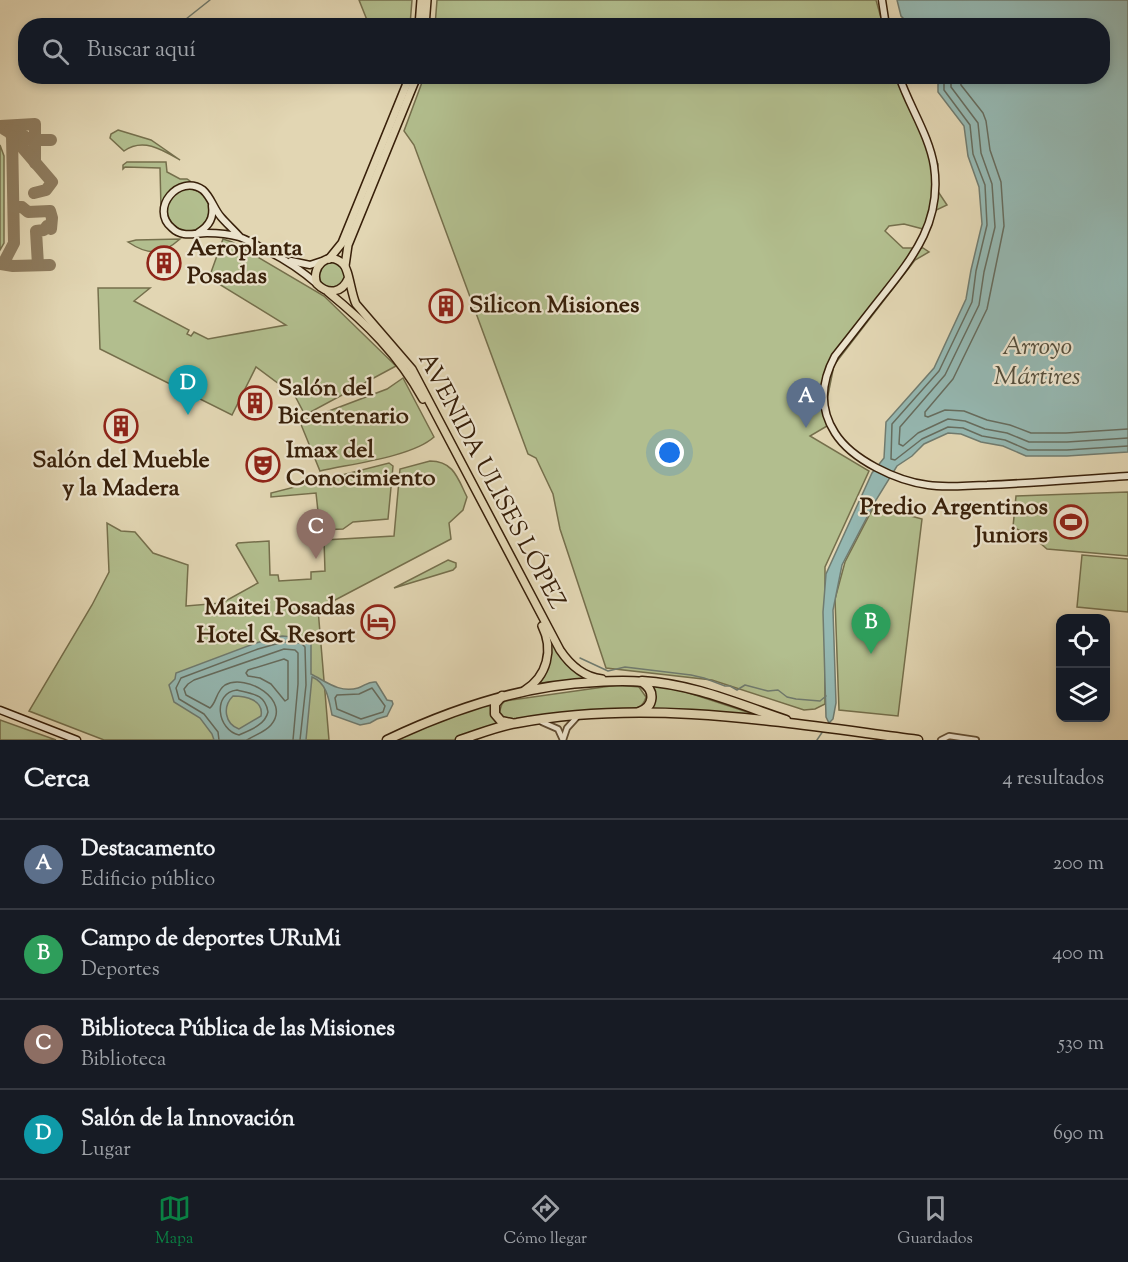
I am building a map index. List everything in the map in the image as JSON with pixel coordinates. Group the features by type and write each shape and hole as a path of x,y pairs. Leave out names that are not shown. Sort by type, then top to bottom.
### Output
{"highway":[{"path":"387,740 442,717 505,695 564,684 615,681 687,687 802,725"},
{"path":"635,713 641,712 649,705 652,695 647,685 636,681"},
{"path":"505,695 497,700 495,714 501,722 515,723"},
{"path":"460,740 515,723 580,715 635,713 715,716 914,740"}],"main road":[{"path":"420,18 421,0"},
{"path":"426,18 428,0"},
{"path":"882,0 885,18"},
{"path":"317,284 316,269 342,243 407,84"},
{"path":"240,237 220,216 203,190 189,186 176,189 165,202 164,216 172,229 184,235 209,233 240,237 288,261 328,292 343,288 348,279 345,266 348,245 414,84"},
{"path":"901,84 928,146 934,166 935,187 932,212 927,230 912,259 828,368 823,390 825,414 840,441 851,451 892,475 930,486 1128,476"},
{"path":"196,234 210,223 212,203"},
{"path":"288,261 310,265 326,260 338,260 345,266"},
{"name":"AVENIDA ULISES LÓPEZ","path":"348,279 357,304 412,369 560,650 572,665 587,675 595,679 615,681"},
{"name":"AVENIDA ULISES LÓPEZ","path":"328,292 350,309 408,371 545,632 548,651 546,666 537,681 524,691"},
{"path":"0,710 78,740"}],"street":[{"path":"562,740 567,728 580,715"},
{"path":"537,720 552,724 558,729 562,740"},
{"path":"941,740 949,736 976,740"}],"green space":[{"path":"359,0 412,0 411,18 366,18"},
{"path":"437,0 876,0 881,18 436,18"},
{"path":"421,84 903,84 905,96 917,112 930,139 928,146 938,164 935,187 947,205 932,212 927,230 904,224 889,226 885,231 903,248 923,248 929,252 915,260 834,365 827,400 827,426 810,436 869,471 825,567 825,704 815,709 804,710 712,680 606,668 560,529 553,494 536,458 528,454 414,145 404,131"},
{"path":"118,130 151,140 180,160 153,146 138,145 124,151 110,138 111,134"},
{"path":"0,145 4,156 4,243 0,250"},
{"path":"127,162 166,162 167,172 190,181 188,185 175,189 163,210 161,209 160,168 125,167 123,169 123,165"},
{"path":"188,189 203,195 209,210 203,225 188,231 173,225 167,210 173,195"},
{"path":"180,239 167,248 155,252 142,250 128,242 136,240"},
{"path":"223,239 232,242 324,296 396,366 305,415 295,396 256,367 232,415 100,349 98,288 150,288 134,301 189,330 187,334 191,336 194,332 208,339 286,325 209,278"},
{"path":"332,262 341,266 345,275 341,284 332,288 323,284 319,275 323,266"},
{"path":"403,378 434,437 424,444 396,455 320,471 300,422 387,389"},
{"path":"430,461 445,464 450,468 458,478 467,497 463,510 449,523 451,539 318,609 329,740 104,740 29,711 109,572 107,523 121,531 135,532 153,553 188,565 186,606 222,603 258,583 236,545 238,543 269,541 270,575 278,575 279,581 311,579 311,572 325,571 324,540 394,536 400,469"},
{"path":"459,461 565,663 585,679 540,683 548,658 546,632"},
{"path":"389,463 393,466 388,519 353,522 343,529 320,530 316,493 271,497 271,493"},
{"name":"Predio Argentinos Juniors","path":"1128,492 1128,556 1047,549 1033,537 1013,527 1016,496"},
{"path":"874,506 922,519 898,716 839,710 835,599 845,562"},
{"path":"1082,555 1128,559 1128,612 1077,607"},
{"path":"448,560 456,563 453,570 394,588"},
{"path":"618,685 639,687 646,697 644,702 632,709 518,720 505,720 499,713 505,701"},
{"path":"651,685 683,691 769,719 647,710"},
{"path":"498,698 493,705 506,725 457,740 392,740"},
{"path":"0,720 56,740 0,740"}],"water":[{"name":"Arroyo Mártires","path":"897,0 1128,0 1128,452 1026,456 1003,446 981,442 961,434 948,433 924,444 897,466 876,500 842,565 833,610 836,703 833,719 829,723 826,717 823,612 826,574 872,473 884,458 886,422 934,368 966,299 982,224 979,187 968,156 964,126 938,92 938,84 1110,84 1110,18 903,18"},
{"path":"282,636 303,638 311,643 311,674 333,686 345,689 358,688 376,682 387,700 392,701 393,704 387,716 360,725 332,715 324,688 312,677 306,740 214,740 200,718 174,702 169,685 175,679 176,673 256,643","holes":["233,696 253,700 260,706 261,711 261,716 239,729 234,727 228,719 226,710"]}],"waterway":[{"path":"187,18 210,0"},
{"path":"580,658 608,671 625,667 691,675 737,690 745,685 768,691 778,690 787,697 796,699 820,701 826,696"},
{"name":"Arroyo Mártires","path":"817,740 823,731"}],"taxiway":[{"path":"0,126 35,124 35,163"},
{"path":"4,129 52,182 46,190 34,193"},
{"path":"10,130 30,140 51,140"},
{"path":"3,264 14,243 12,136"},
{"path":"14,207 22,207 28,212 50,211 51,229"},
{"path":"38,265 36,231 44,230 47,226"},
{"path":"0,264 50,265"}],"place":[{"name":"Aeroplanta Posadas","path":"164,263"},
{"name":"Silicon Misiones","path":"446,306"},
{"name":"Salón del Bicentenario","path":"255,403"},
{"name":"Salón de la Innovación","path":"188,415"},
{"name":"Salón del Mueble y la Madera","path":"121,426"},
{"name":"Destacamento","path":"806,428"},
{"name":"Imax del Conocimiento","path":"263,465"},
{"name":"Predio Argentinos Juniors","path":"1071,522"},
{"name":"Biblioteca Pública de las Misiones","path":"316,559"},
{"name":"Maitei Posadas Hotel & Resort","path":"378,622"},
{"name":"Campo de deportes URuMi","path":"871,654"}]}
